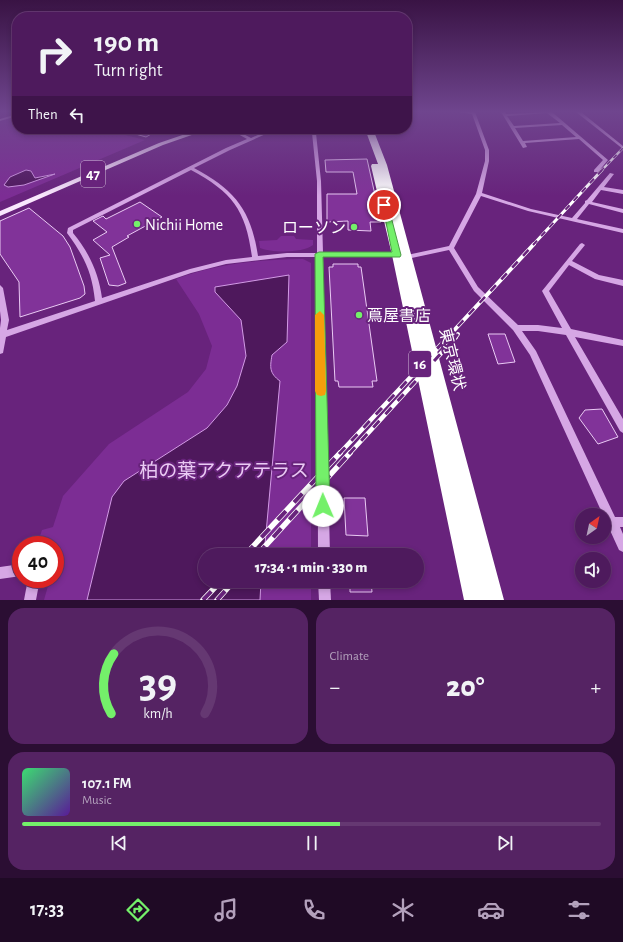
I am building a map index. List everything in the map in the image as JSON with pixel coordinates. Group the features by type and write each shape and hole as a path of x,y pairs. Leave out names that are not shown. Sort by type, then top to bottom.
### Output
{"highway":[{"name":"東京環状","path":"367,140 402,256 494,600"},
{"name":"東京環状","path":"373,140 383,165 474,600"}],"main road":[{"name":"47","path":"0,208 163,140"},
{"name":"47","path":"0,214 173,140"}],"street":[{"path":"99,302 98,291 92,268 83,251 70,233 70,229 248,140"},
{"path":"315,140 318,178 324,548"},
{"path":"451,248 479,194 488,154 483,140"},
{"path":"525,147 522,142 550,140"},
{"path":"581,140 606,160 596,171"},
{"path":"191,168 220,185 238,203 250,225 255,257"},
{"path":"574,219 612,174"},
{"path":"600,188 623,192"},
{"path":"479,194 530,210 623,231"},
{"path":"587,202 623,211"},
{"path":"582,245 545,291 623,428"},
{"path":"3,335 206,266 255,257 319,254 402,256 451,248"},
{"path":"451,248 476,289 516,328 533,353 618,522 623,546"},
{"path":"568,262 597,277 623,283"},
{"path":"0,288 4,306 3,335 0,351"},
{"path":"516,328 522,327 569,333 623,343"},
{"path":"0,573 12,571"},
{"path":"30,600 32,588"},
{"path":"324,588 325,600"}],"green space":[{"path":"0,140 145,140 0,202"},
{"path":"281,236 294,236 296,239 313,240 313,245 302,250 295,251 272,251 260,248 259,241 277,240"},
{"name":"柏の葉アクアテラス","path":"303,259 311,263 311,548 198,548 198,588 311,588 311,600 44,600 47,588 64,588 64,536 40,536 42,530 53,527 63,496 109,444 188,392 206,369 212,346 199,314 176,279 207,269 239,263"}],"shaded area":[{"path":"26,170 31,171 35,178 55,174 24,185 8,187 4,185 10,177"},
{"path":"289,275 287,342 272,355 271,363 272,372 280,381 265,548 198,548 198,588 261,588 260,600 87,600 112,497 124,481 207,428 227,405 237,386 246,356 241,320 215,292 215,287"}],"building":[{"path":"367,159 381,222 370,222 371,231 348,230 348,221 327,222 327,194 357,194 353,172 326,172 325,160"},
{"path":"140,202 162,217 127,236 129,237 112,247 126,283 118,286 109,285 100,258 110,255 93,240 107,232 93,221 103,216 106,219"},
{"path":"29,208 63,236 70,247 84,286 85,294 80,298 20,317 19,282 0,254 0,221"},
{"path":"333,264 358,264 358,267 361,267 377,381 372,381 373,387 339,387 338,381 335,381 329,267 333,267"},
{"path":"488,334 505,334 515,362 498,364"},
{"path":"602,409 618,437 598,444 579,418 585,410"},
{"path":"344,498 365,498 368,536 346,535"},
{"path":"350,588 372,588 372,592 350,592"}],"railway":[{"path":"601,171 623,148"},
{"path":"533,245 602,170"},
{"path":"447,338 534,244"},
{"path":"455,338 458,334"},
{"path":"339,454 448,337"},
{"path":"349,454 456,337"},
{"path":"252,548 340,453"},
{"path":"263,548 350,453"},
{"path":"203,600 214,588"},
{"path":"217,600 228,588"}],"slow traffic":[{"path":"320,315 321,391"}],"place":[{"name":"Nichii Home","path":"137,224"},
{"name":"ローソン","path":"354,227"},
{"name":"蔦屋書店","path":"359,315"}],"route":[{"path":"323,506 319,254 397,255 384,205"}]}
